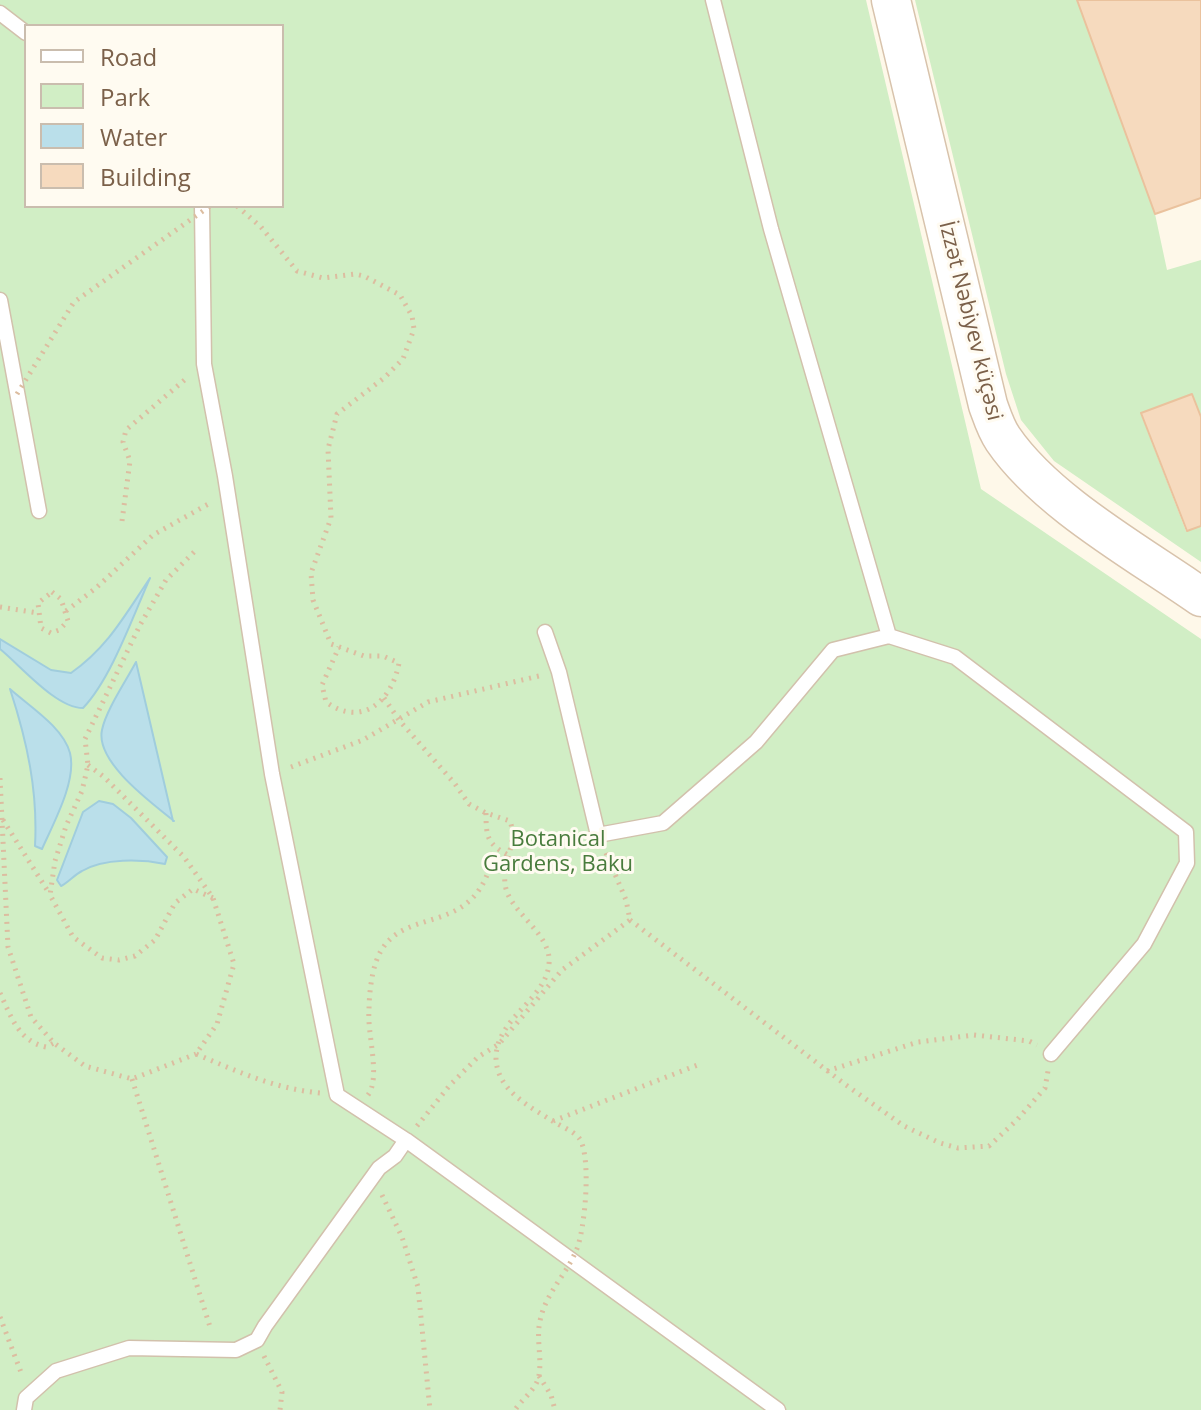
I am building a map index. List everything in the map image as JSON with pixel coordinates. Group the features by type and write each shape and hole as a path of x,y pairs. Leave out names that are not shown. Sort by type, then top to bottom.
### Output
{"main road":[{"name":"İzzət Nəbiyev küçəsi","path":"891,0 988,405 1000,436 1027,471 1067,505 1201,597"}],"lane":[{"path":"713,0 771,229 889,636"},
{"path":"0,13 24,31"},
{"path":"205,208 204,364 228,494 272,774 337,1095 406,1140 778,1410"},
{"path":"0,300 39,511"},
{"path":"545,632 559,672 598,835 663,823 756,742 833,650 889,636 955,657 1186,832 1187,863 1144,944 1051,1054"},
{"path":"24,1410 26,1398 56,1371 129,1348 236,1350 257,1340 376,1177 379,1168 395,1156 406,1140"}],"path":[{"path":"17,394 74,302 204,208"},
{"path":"239,208 261,227 297,271 323,278 355,274 364,276 400,295 412,316 414,329 403,359 384,378 337,414 328,449 331,518 311,573 313,600 331,644 364,656 383,656 399,663 393,684 384,698 372,708 360,712 336,709 326,702 322,685 339,647"},
{"path":"122,521 130,461 123,442 126,430 204,364"},
{"path":"66,611 96,588 153,535 228,494"},
{"path":"50,895 62,837 82,791 88,765 85,739 120,664 166,580 194,552"},
{"path":"52,592 61,599 68,621 51,633 41,628 38,613 38,603 52,592"},
{"path":"0,607 38,613"},
{"path":"272,774 363,740 428,702 559,672"},
{"path":"384,698 469,804 510,821 515,834 508,855 505,887 518,912 547,946 549,965 539,987 502,1032 496,1057 501,1081 510,1092 579,1138 586,1153 585,1215 576,1251 555,1284 539,1322 539,1376 551,1395 555,1410"},
{"path":"0,778 8,947 31,1017 54,1043 85,1066 132,1079 196,1054 217,1024 234,964 213,898 184,857 104,777 88,765"},
{"path":"486,813 488,838 494,848 508,855"},
{"path":"3,819 73,937 102,958 119,960 135,956 155,940 175,903 193,889 213,898"},
{"path":"598,835 626,900 630,920 827,1071 904,1126 958,1148 989,1146 1045,1088 1051,1054 1029,1041 974,1035 918,1042 827,1071"},
{"path":"358,1108 372,1090 374,1071 369,1011 376,962 398,933 465,907 481,890 489,874 494,848"},
{"path":"406,1140 450,1085 478,1057 499,1044 562,970 630,920"},
{"path":"0,993 14,1025 26,1040 46,1047 54,1043"},
{"path":"196,1054 294,1091 337,1095"},
{"path":"553,1121 700,1064"},
{"path":"132,1079 211,1325 210,1349"},
{"path":"376,1177 377,1187 402,1237 418,1287 430,1410"},
{"path":"0,1317 30,1395"},
{"path":"257,1340 282,1392 280,1410"},
{"path":"515,1410 539,1376"}],"green space":[{"name":"Botanical Gardens, Baku","path":"0,0 866,0 981,489 1201,639 1201,1410 0,1410"},
{"path":"915,0 1077,0 1155,214 1167,270 1201,260 1201,417 1192,394 1141,414 1186,531 1201,526 1201,562 1054,461 1021,420 1006,374"}],"water":[{"path":"150,578 112,664 83,708 50,694 0,649 0,639 51,670 71,673 106,641"},
{"path":"136,662 173,820 127,781 107,755 102,742 102,730 108,714"},
{"path":"10,689 53,726 70,753 67,789 42,849 35,846 35,806 30,766"},
{"path":"99,801 113,804 131,818 167,857 165,864 134,861 101,864 82,871 61,886 57,880 83,812"}],"building":[{"path":"1077,0 1201,0 1201,198 1155,214"},
{"path":"1192,394 1201,417 1201,526 1187,531 1141,413"}]}
